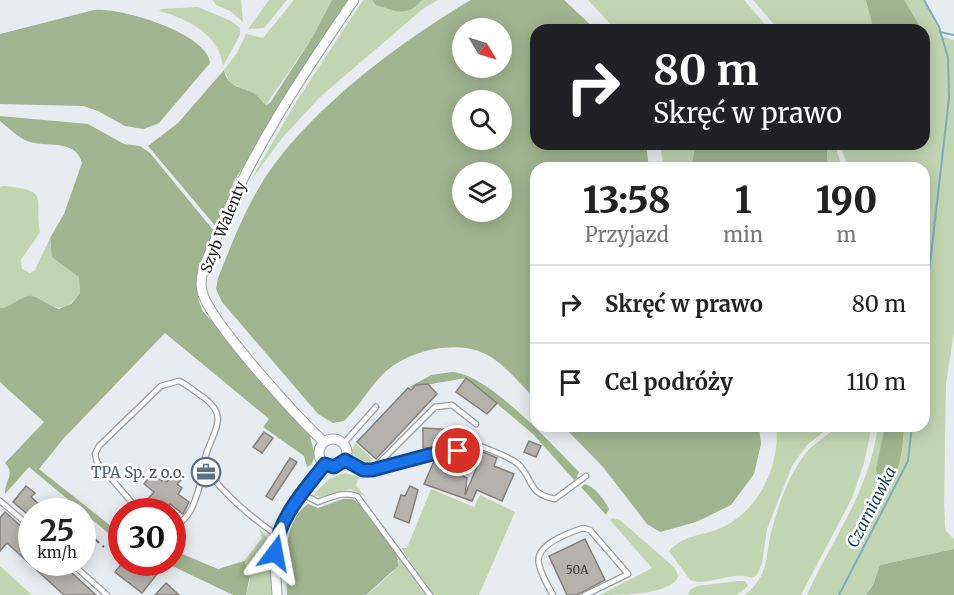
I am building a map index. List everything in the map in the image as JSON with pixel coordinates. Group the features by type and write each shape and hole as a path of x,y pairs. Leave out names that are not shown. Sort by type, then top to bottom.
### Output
{"street":[{"name":"Szyb Walenty","path":"324,442 296,413 212,314 201,288 207,260 242,178 317,54 354,0"},
{"path":"336,439 344,443 348,451 345,460 334,467 325,464 319,453 324,442 336,439"},
{"path":"277,595 275,553 278,536 302,494 325,464"}],"lane":[{"path":"128,498 98,462 95,454 99,446 166,382 184,383 216,408 217,424 204,462 211,475 225,491 278,536"},
{"path":"372,470 435,408 445,404 452,405 476,424"},
{"path":"344,443 376,407"},
{"path":"345,460 363,470 372,470 440,452 476,450 478,445 519,465 533,489 552,498 560,497 586,476"},
{"path":"186,517 195,505 203,476 211,475"},
{"path":"302,494 318,502 339,494 349,493 357,496 430,595"},
{"path":"0,501 18,516"},
{"path":"553,595 539,567 538,556 545,547 583,528 590,530 628,574 585,595"},
{"path":"86,576 107,595"}],"green space":[{"path":"213,0 241,0 243,22 230,11 216,5"},
{"path":"269,0 287,0 264,28 248,29"},
{"path":"294,0 332,0 312,38 266,105 256,95 230,83 224,70 237,53 246,34 263,38"},
{"path":"332,0 349,0 234,181 217,228 148,146 178,123 224,70 232,84 255,94 266,105 270,103 312,38"},
{"path":"363,0 438,0 424,8 320,97 282,138 249,183 296,102"},
{"path":"373,0 422,0 408,10 394,11 375,4"},
{"path":"471,0 564,0 590,24 530,24 530,150 647,150 648,162 530,162 530,394 497,361 479,351 450,347 435,349 406,358 393,366 383,374 344,421 333,423 318,414 222,302 216,289 218,278 237,231 260,186 279,159 301,132 327,106 384,58"},
{"path":"588,0 744,0 765,24 610,24"},
{"path":"753,0 924,0 942,36 954,40 954,332 946,384 944,501 946,531 954,539 954,549 880,565 873,585 866,595 807,595 858,494 873,451 877,432 930,432 930,162 846,162 842,150 930,150 930,24 774,24"},
{"path":"866,0 904,0 918,24 872,24"},
{"path":"198,7 231,21 240,28 240,35 223,66 220,55 209,37 191,23 159,11"},
{"path":"94,10 122,13 161,24 179,32 195,42 205,52 210,63 159,123 144,129 125,126 98,111 83,106 0,104 0,34"},
{"path":"0,116 88,124 124,144 140,146 150,153 214,231 198,280 197,290 202,310 310,436 315,456 311,465 307,467 304,456 263,427 269,419 165,333 64,438 39,469 76,498 66,498 29,467 5,494 10,471 5,463 44,422 0,382 0,308 32,296 59,309 71,304 80,293 79,277 52,257 50,238 64,214 82,163 79,155 73,150 59,145 27,141 0,121"},
{"path":"661,150 837,150 840,162 663,162"},
{"path":"695,150 827,150 827,162 692,162"},
{"path":"0,187 29,190 38,198 40,232 21,260 22,269 30,273 35,270 50,238 53,253 79,277 80,293 66,308 52,307 32,296 15,305 0,308"},
{"path":"452,372 467,376 484,385 530,423 530,431 466,378 408,388 431,375"},
{"path":"531,432 540,432 579,472 575,481"},
{"path":"569,432 760,432 761,444 754,474 731,505 696,522 660,532 647,524 603,467"},
{"path":"776,432 823,432 807,445 792,466 767,529 762,563 757,575 752,578 737,576 705,582 690,580 669,551 681,541 723,527 747,509 765,484 771,470 777,441"},
{"path":"830,432 871,432 864,463 852,498 801,595 745,595 763,572 778,508 786,487 809,449"},
{"path":"884,432 904,432 899,463 890,481 883,481 878,477 876,469"},
{"path":"355,443 373,459 366,465 355,460 352,450"},
{"path":"345,473 359,477 356,485 364,496 350,489 320,497 313,495 329,479"},
{"path":"585,484 605,501 609,509 606,515 581,487"},
{"path":"431,489 474,507 480,495 515,512 479,595 433,595 401,548 407,548"},
{"path":"343,499 353,499 359,504 397,552 398,566 366,595 287,595 287,546 293,522 308,504 318,508"},
{"path":"96,514 108,524 108,533 96,523"},
{"path":"612,518 620,520 675,568 678,576 674,582 666,587 644,593 600,595 652,568 610,520"},
{"path":"259,528 269,540 272,595 246,595 250,580 244,561 262,538"},
{"path":"954,549 954,595 866,595 873,585 880,565"},
{"path":"397,552 425,595 367,595 393,572 399,560"},
{"path":"186,555 218,569 244,561 250,575 246,595 233,595 186,573"},
{"path":"0,566 32,595 0,595"},
{"path":"745,581 748,586 737,595 688,595 690,590 697,586"}],"building":[{"path":"466,378 497,403 487,414 456,392"},
{"path":"428,384 437,394 376,459 357,442 408,388 411,390 416,385"},
{"path":"423,428 457,430 456,433 470,432 471,446 423,448"},
{"path":"264,432 273,438 262,453 253,447"},
{"path":"529,441 541,446 536,457 524,452"},
{"path":"483,452 497,458 494,466 514,474 502,501 477,490 472,501 424,484 434,461 467,478 465,495"},
{"path":"290,458 297,462 272,500 266,496"},
{"path":"152,474 167,482 173,474 181,480 177,484 182,488 178,494 184,498 149,498 154,492 144,484"},
{"path":"26,486 35,493 32,498 18,498 18,506 13,502"},
{"path":"410,486 418,490 409,523 394,517 401,495 405,496"},
{"path":"5,512 18,524 18,553 7,543 0,551 0,518"},
{"path":"585,539 605,580 577,595 567,595 549,556"},
{"path":"43,576 75,576 96,595 64,595"},
{"path":"120,576 155,576 142,593"},
{"path":"166,583 179,595 155,595"}],"waterway":[{"name":"Czarniawka","path":"924,0 939,27 948,58 949,98 930,264"},
{"path":"940,32 954,35"},
{"name":"Czarniawka","path":"839,595 908,461 911,432"}],"railway":[{"path":"96,540 104,547"}],"place":[{"name":"TPA Sp. z o.o.","path":"206,472"}],"route":[{"path":"275,553 278,536 290,510 325,464 334,467 345,460 363,470 372,470 440,452 458,451"}]}
